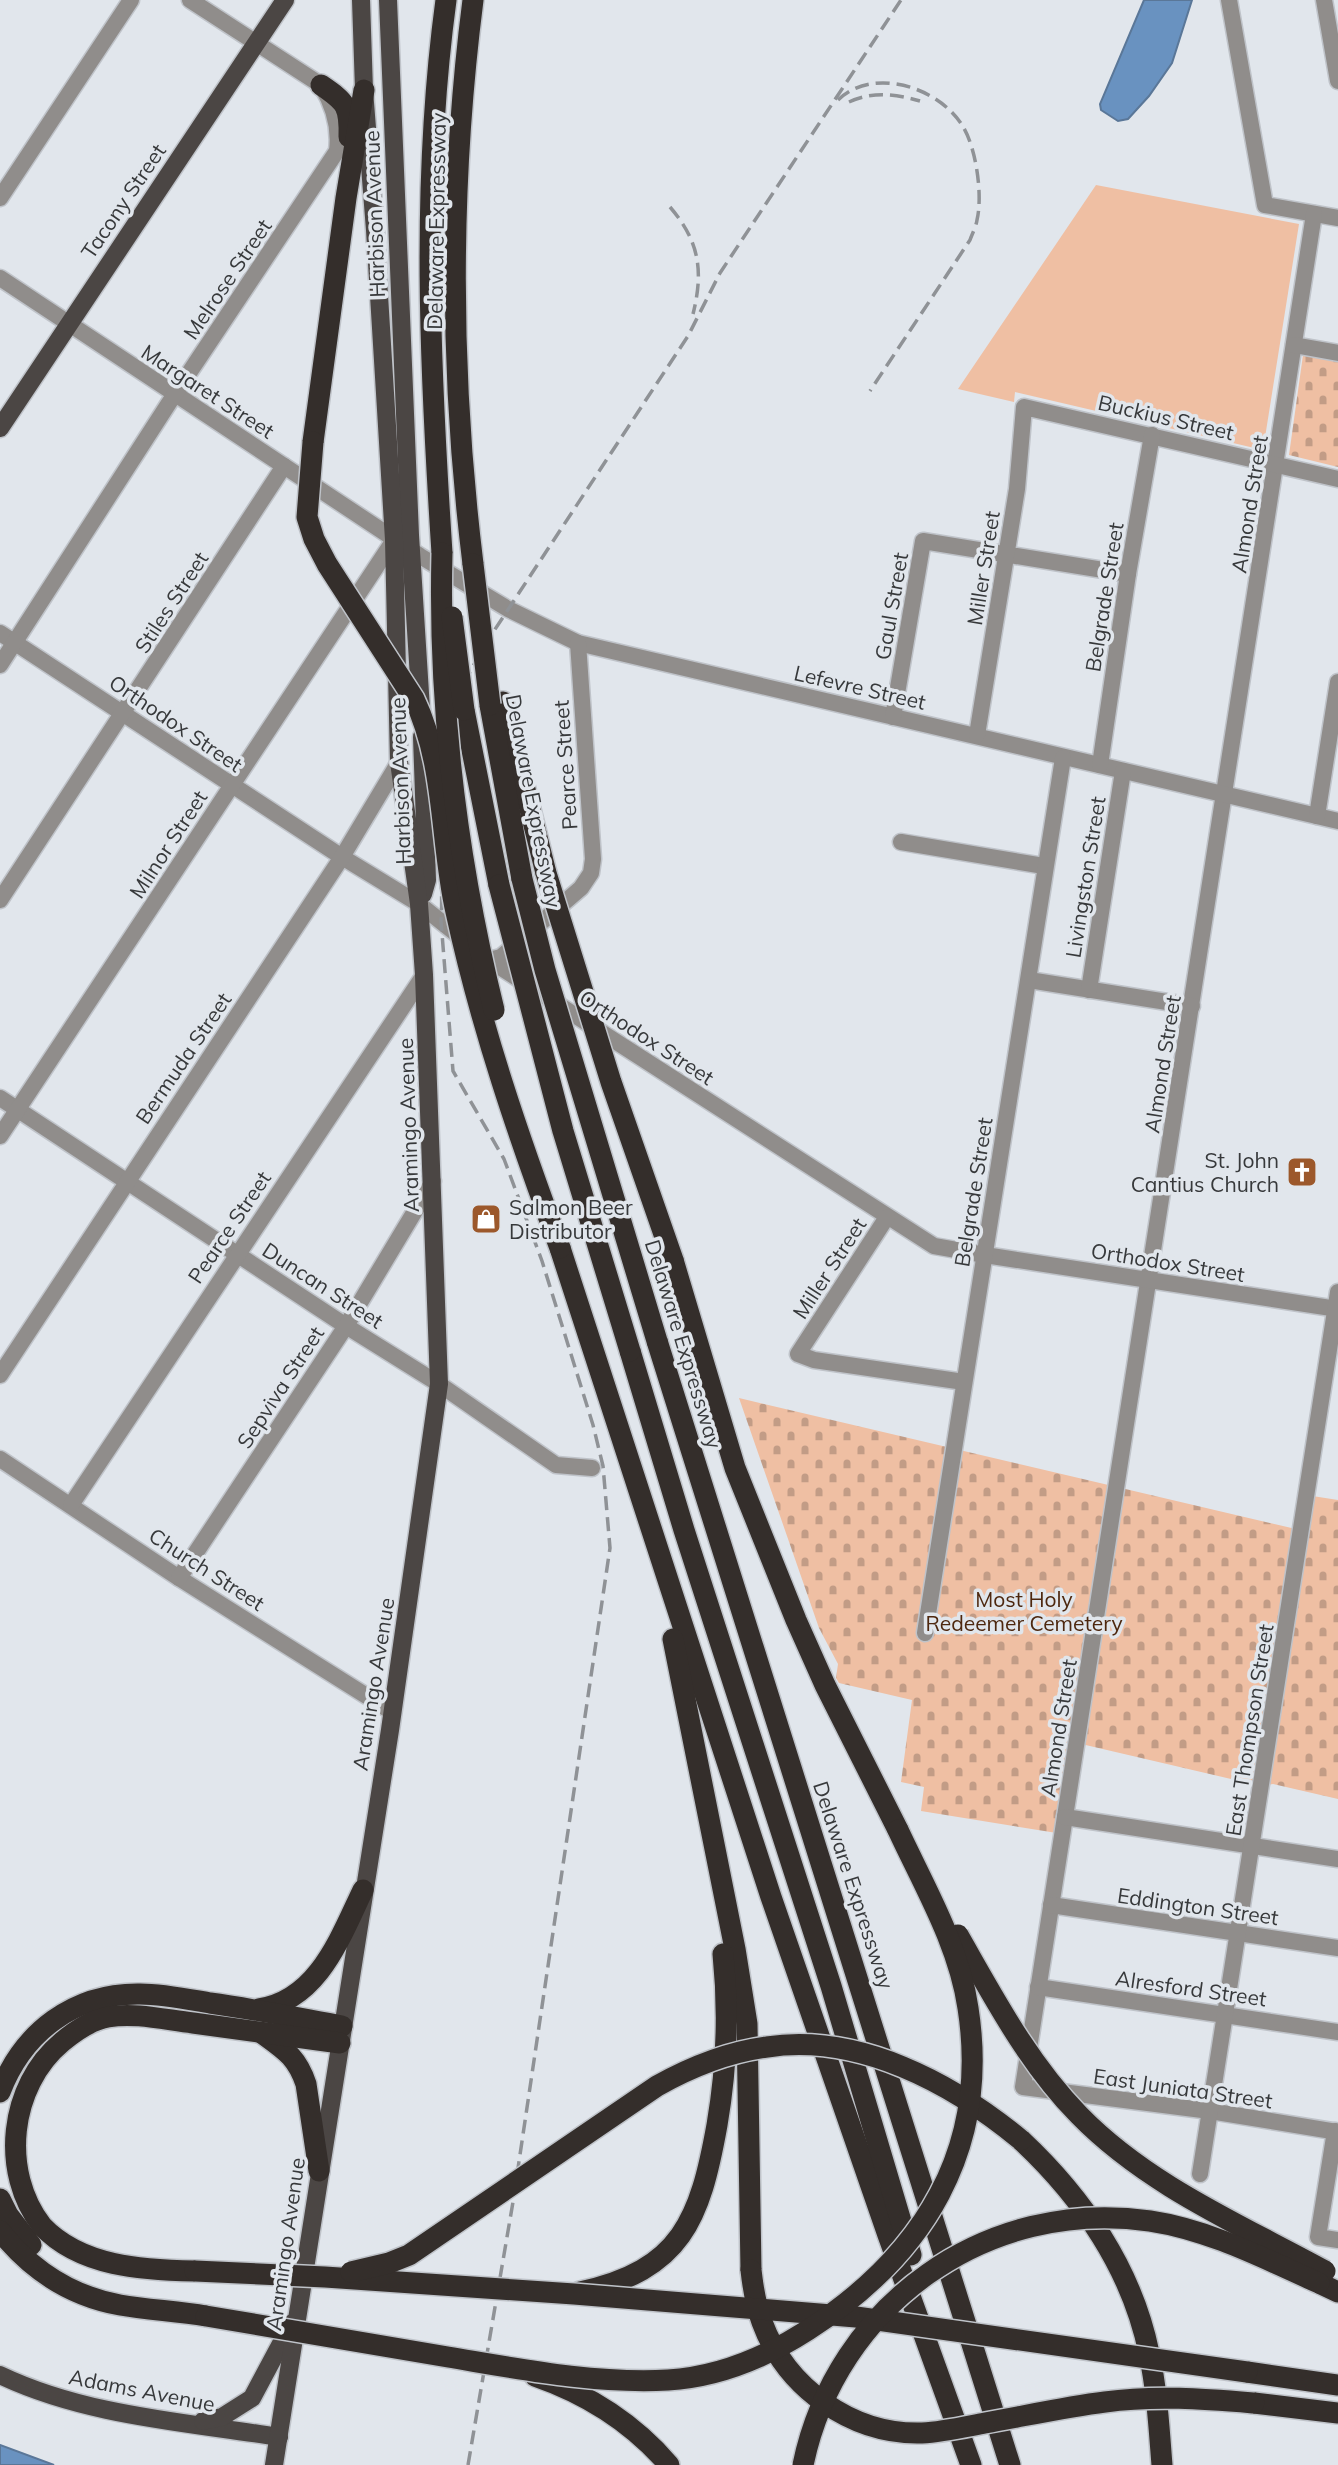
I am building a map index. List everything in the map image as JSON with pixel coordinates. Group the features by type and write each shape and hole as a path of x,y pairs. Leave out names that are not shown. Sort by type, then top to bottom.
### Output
{"highway":[{"name":"Delaware Expressway","path":"446,0 433,148 429,321 442,553 464,710 499,885 562,1131 684,1530 831,1986 972,2465"},
{"name":"Delaware Expressway","path":"473,0 456,195 459,417 473,565 522,878 545,970 657,1341 1010,2465"},
{"path":"321,85 341,99 349,116 346,198"},
{"path":"364,90 346,198 313,442 307,517 327,564 414,699 425,722 433,751 447,862 471,980 501,1082 560,1248 771,1897 972,2465"},
{"path":"442,553 441,664 459,840 481,957 496,1018 560,1248"},
{"path":"0,2231 38,2271 66,2288 121,2306 170,2310 514,2368 641,2381 702,2376 762,2356 794,2339 853,2299 878,2277 917,2232 947,2179 957,2152 970,2092 972,2063 971,2034 963,1980 898,1830 825,1685 796,1620 735,1468 673,1260 611,1082 496,704"},
{"path":"633,1474 683,1676 747,2024 751,2270 757,2308 769,2339 801,2384 831,2408 866,2425 905,2433 947,2430 1073,2406 1132,2399 1182,2398 1338,2413"},
{"path":"898,1830 1015,2033 1058,2092 1080,2116 1159,2180 1330,2281"},
{"path":"574,2294 607,2287 654,2263 680,2237 694,2214 704,2189 727,2052 727,1990 711,1832"},
{"path":"254,2010 286,2001 314,1979 335,1946 363,1890"},
{"path":"0,2092 8,2071 27,2043 56,2018 109,1996 140,1994 254,2010 341,2035"},
{"path":"341,2035 261,2032 146,2017 107,2017 78,2030 53,2050 30,2082 14,2123 11,2155 14,2175 26,2204 42,2226 91,2258 153,2270 325,2277 856,2317 1338,2385"},
{"path":"261,2032 291,2054 302,2071 319,2171"},
{"path":"325,2277 379,2266 409,2255 657,2086 698,2066 744,2051 789,2045 861,2053 938,2083 984,2111 1021,2140 1063,2182 1079,2203 1095,2225 1122,2274 1149,2349 1162,2465"},
{"path":"0,2199 20,2234 38,2254 60,2271 92,2287 170,2310"},
{"path":"803,2465 825,2396 849,2353 864,2333 897,2298 935,2268 1004,2234 1049,2222 1073,2219 1124,2218 1149,2221 1201,2233 1330,2281"},
{"path":"514,2368 559,2384 606,2409 648,2442 669,2465"}],"main road":[{"name":"Tacony Street","path":"0,428 285,0"},
{"name":"Harbison Avenue","path":"361,0 364,90 394,540 398,762 419,904"},
{"name":"Harbison Avenue","path":"388,0 411,550 422,733 427,880 419,904"},
{"name":"Aramingo Avenue","path":"274,2465 419,1536 439,1384 433,1181 419,904"},
{"path":"178,2421 207,2421 222,2417 252,2398 299,2311"},
{"name":"Adams Avenue","path":"0,2375 62,2398 136,2415 279,2437"}],"street":[{"path":"0,198 131,0"},
{"path":"190,0 321,85"},
{"path":"1229,0 1265,205 1338,218"},
{"path":"1324,0 1338,81"},
{"name":"Melrose Street","path":"0,665 337,151 335,118 330,99 321,85"},
{"name":"Almond Street","path":"1023,2087 1314,214"},
{"name":"Margaret Street","path":"0,278 394,540"},
{"path":"1294,345 1338,353"},
{"name":"Buckius Street","path":"1024,407 1338,479"},
{"name":"Miller Street","path":"976,735 1017,489 1024,407"},
{"name":"Belgrade Street","path":"1100,765 1128,573 1152,435"},
{"name":"Stiles Street","path":"0,900 284,466"},
{"name":"Lefevre Street","path":"394,540 508,609 578,643 1338,821"},
{"name":"Milnor Street","path":"0,1136 394,540"},
{"name":"Gaul Street","path":"893,717 923,542 1007,555"},
{"path":"1007,555 1128,573"},
{"name":"Orthodox Street","path":"0,633 342,857 419,904 489,960 934,1246 1337,1309"},
{"name":"Pearce Street","path":"489,960 501,957 530,934 581,888 591,873 593,859 578,643"},
{"path":"1317,816 1338,682"},
{"name":"Belgrade Street","path":"925,1633 1062,758"},
{"name":"Bermuda Street","path":"0,1375 342,857 398,762"},
{"name":"Livingston Street","path":"1089,990 1123,771"},
{"path":"901,842 1044,866"},
{"name":"Pearce Street","path":"71,1504 424,975"},
{"path":"1029,980 1192,1006"},
{"name":"Duncan Street","path":"0,1098 346,1326 439,1384 556,1465 592,1468"},
{"name":"Sepviva Street","path":"179,1578 346,1326 433,1181"},
{"name":"Miller Street","path":"887,1217 798,1354 814,1360 964,1382"},
{"name":"East Thompson Street","path":"1200,2174 1338,1292"},
{"name":"Church Street","path":"0,1459 179,1578 392,1712"},
{"path":"1065,1816 1338,1859"},
{"name":"Eddington Street","path":"1051,1905 1338,1948"},
{"name":"Alresford Street","path":"1038,1987 1338,2032"},
{"name":"East Juniata Street","path":"1023,2087 1210,2111 1337,2131"},
{"path":"1337,2131 1318,2237 1338,2240"}],"green space":[{"path":"1096,185 1299,224 1263,450 1015,392 1014,402 958,389"},
{"path":"1303,355 1338,360 1338,467 1289,455"},
{"name":"Most Holy Redeemer Cemetery","path":"739,1398 1300,1530 1306,1495 1338,1500 1338,1799 1273,1784 1261,1786 1077,1743 1063,1834 921,1811 924,1787 901,1782 912,1700 839,1683 836,1678 838,1664 819,1628"}],"water":[{"path":"1144,0 1192,0 1172,63 1149,96 1128,119 1118,121 1101,110 1100,104"},
{"path":"0,2445 54,2465 0,2465"}],"railway":[{"path":"468,2465 513,2202 610,1548 603,1466 593,1425 542,1261 504,1159 453,1071 441,921 436,803 440,747 460,692 488,640 688,336 720,273 901,0"},
{"path":"838,100 852,90 869,84 886,83 921,91 937,100 951,112 967,134 979,184 979,210 970,240 870,391"},
{"path":"849,102 867,96 884,95 920,101"},
{"path":"670,207 687,232 696,257 698,284 693,314"}],"place":[{"name":"St. John Cantius Church","path":"1302,1172"},
{"name":"Salmon Beer Distributor","path":"486,1219"}]}
